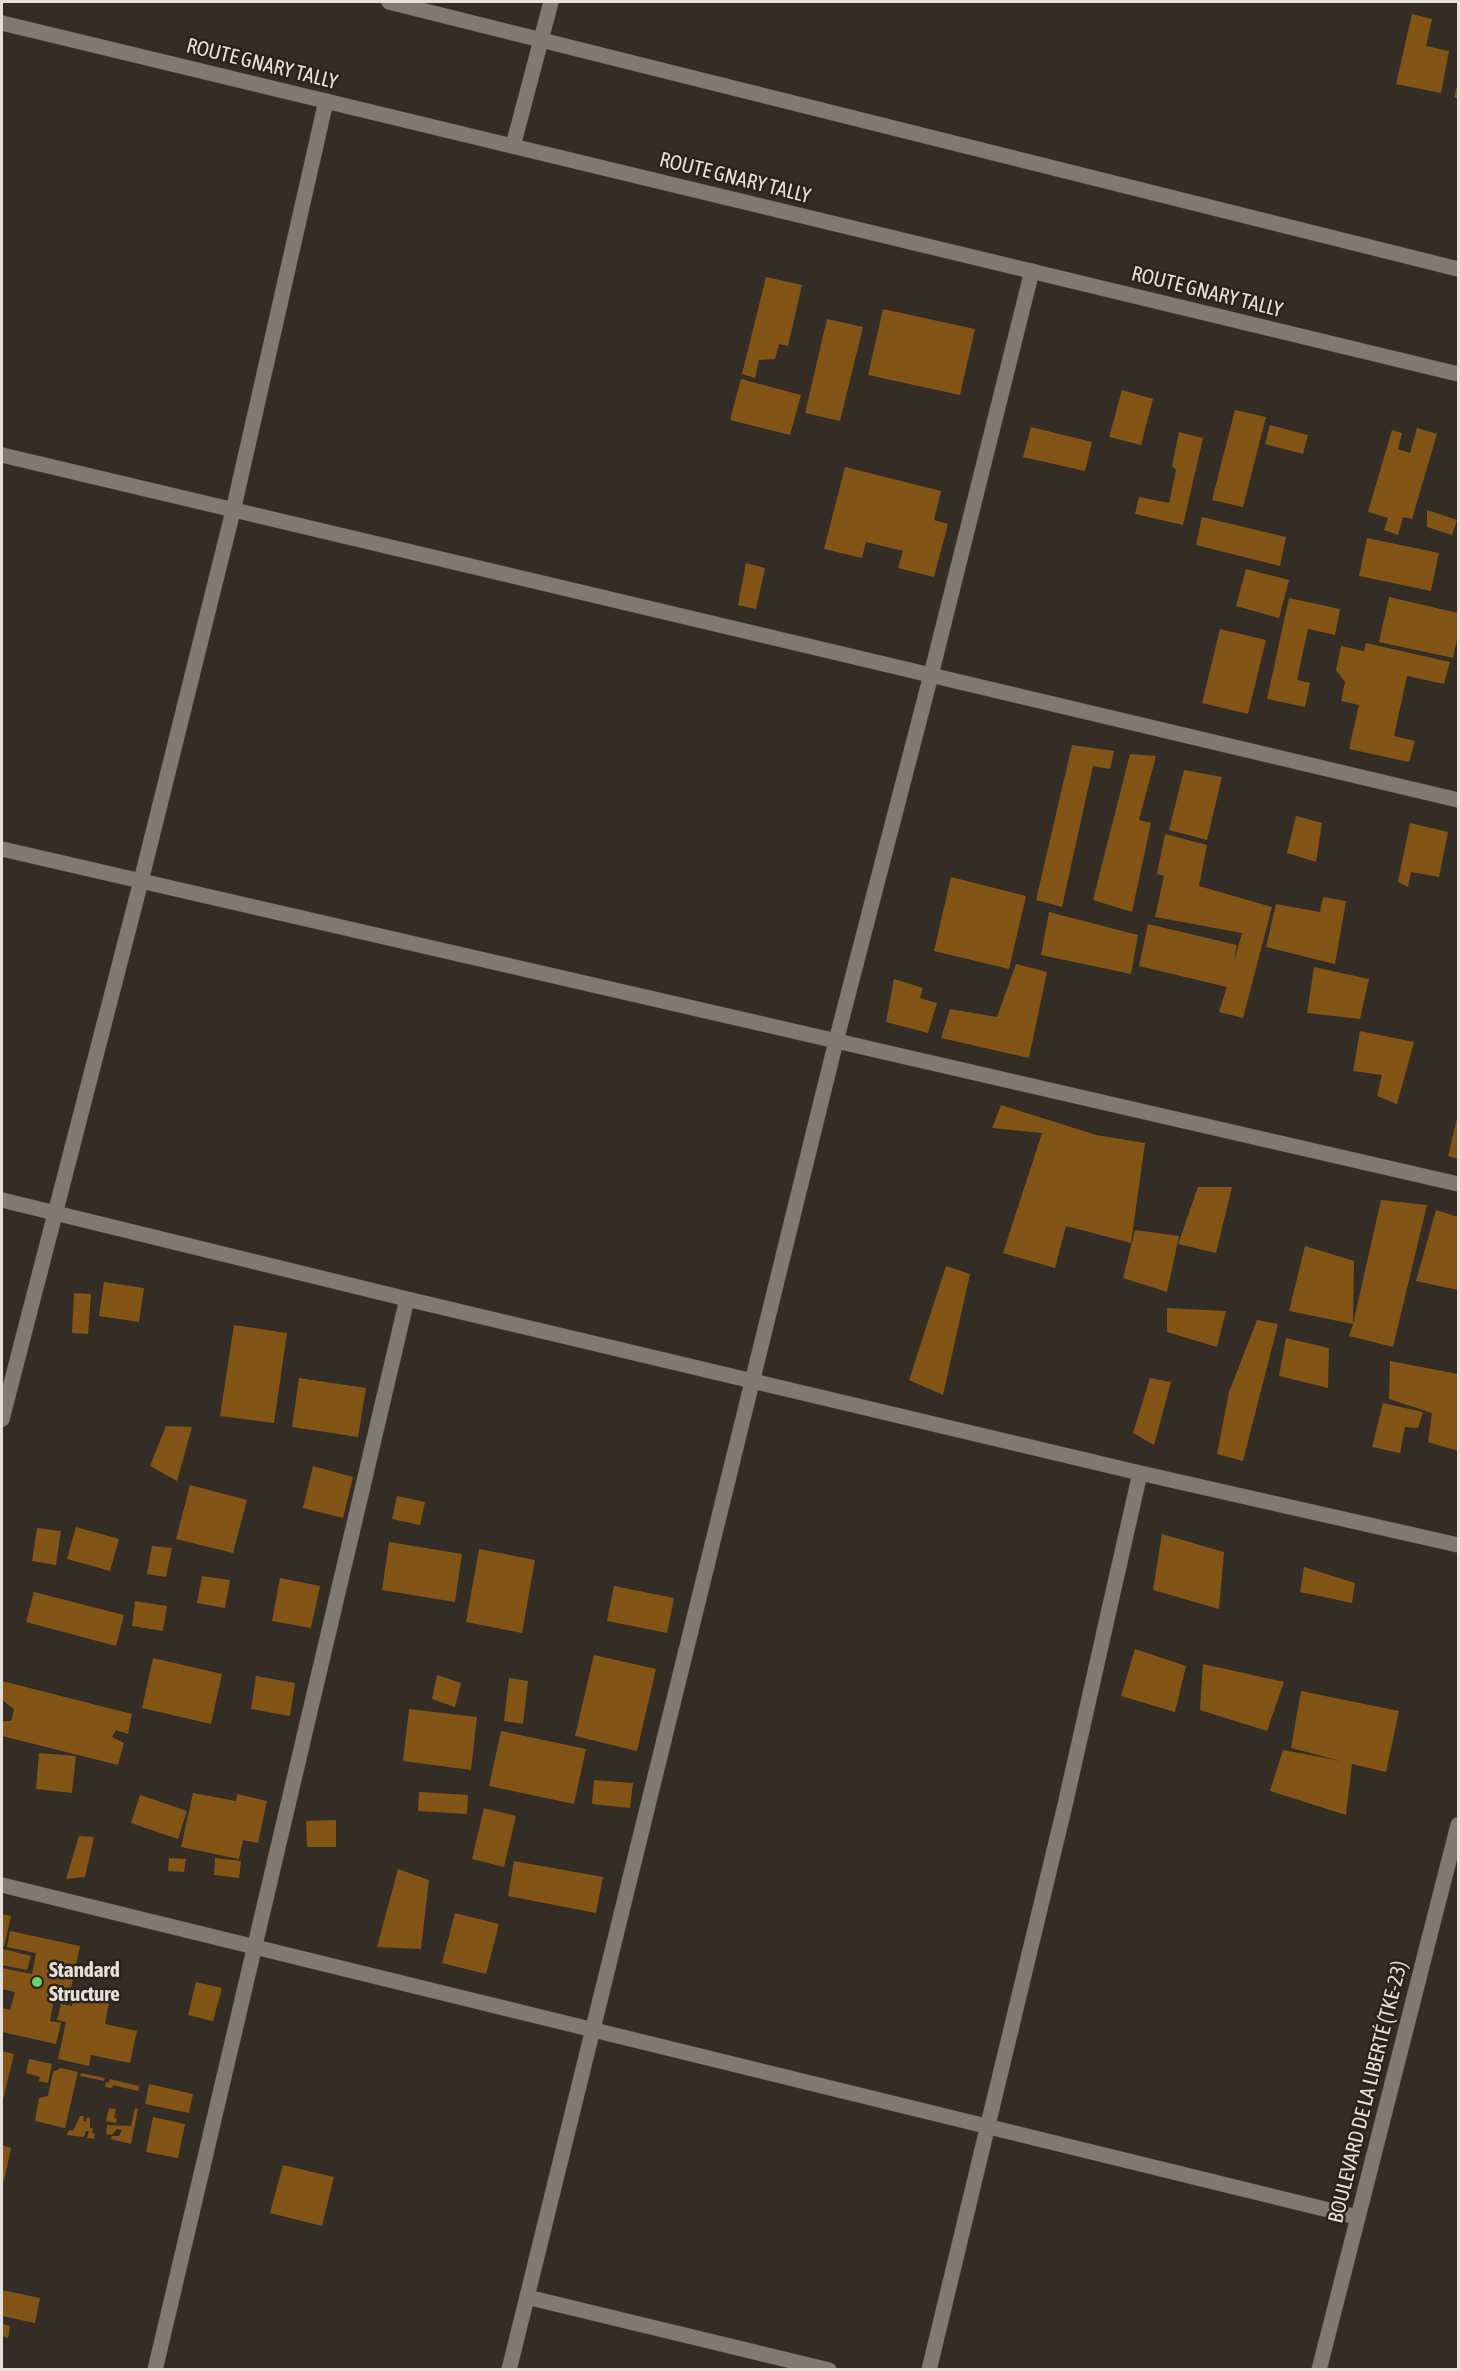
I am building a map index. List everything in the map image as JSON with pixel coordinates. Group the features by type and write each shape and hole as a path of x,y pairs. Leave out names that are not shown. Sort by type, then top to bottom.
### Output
{"street":[{"path":"389,2 541,38 1458,269"},
{"path":"513,146 551,2"},
{"name":"ROUTE GNARY TALLY","path":"2,23 1458,374"},
{"path":"2,1419 141,881 233,511 326,101"},
{"path":"509,2370 836,1041 1032,271"},
{"path":"2,455 1458,800"},
{"path":"2,849 1458,1184"},
{"path":"2,1200 1140,1473 1458,1545"},
{"path":"155,2370 407,1299"},
{"path":"929,2370 1065,1805 1140,1473"},
{"name":"BOULEVARD DE LA LIBERTÉ (TKE-23)","path":"1318,2370 1458,1825"},
{"path":"2,1886 1357,2217"},
{"path":"527,2297 830,2370"}],"building":[{"path":"1412,14 1432,19 1426,46 1449,51 1441,93 1396,84"},
{"path":"1458,83 1458,99 1454,97"},
{"path":"766,277 802,285 788,346 779,344 775,359 759,360 755,378 742,374"},
{"path":"883,309 975,329 960,395 868,375"},
{"path":"827,319 863,327 840,421 805,413"},
{"path":"741,379 801,395 790,435 730,420"},
{"path":"1122,390 1153,399 1141,445 1109,437"},
{"path":"1235,410 1266,417 1243,507 1212,500"},
{"path":"1270,425 1308,435 1303,454 1265,444"},
{"path":"1031,427 1092,442 1085,471 1023,457"},
{"path":"1417,428 1437,434 1412,519 1403,517 1398,535 1384,530 1388,518 1368,512 1392,430 1402,433 1398,449 1410,453"},
{"path":"1179,432 1203,438 1183,525 1135,514 1139,497 1169,503 1176,470 1172,466"},
{"path":"845,467 941,491 934,520 948,524 934,577 898,568 903,551 866,542 862,558 824,549"},
{"path":"1427,510 1457,520 1452,535 1427,527"},
{"path":"1202,517 1286,537 1280,566 1196,545"},
{"path":"1367,538 1439,553 1431,591 1359,576"},
{"path":"746,563 765,568 756,609 738,605"},
{"path":"1246,569 1289,580 1279,618 1236,606"},
{"path":"1389,597 1458,613 1458,635 1453,658 1379,642"},
{"path":"1289,598 1340,609 1335,635 1308,629 1297,680 1310,683 1305,707 1267,699"},
{"path":"1220,629 1266,640 1248,714 1202,703"},
{"path":"1366,643 1450,662 1444,684 1407,676 1394,736 1415,741 1409,762 1349,749 1359,705 1341,701 1345,682 1336,670 1341,646 1364,651"},
{"path":"1072,745 1114,751 1110,769 1093,766 1062,907 1036,900"},
{"path":"1130,754 1156,756 1139,820 1151,823 1132,912 1093,900"},
{"path":"1184,770 1222,777 1207,840 1169,830"},
{"path":"1296,816 1322,823 1316,862 1287,853"},
{"path":"1410,823 1448,832 1439,877 1411,872 1408,887 1398,882"},
{"path":"1165,834 1207,845 1199,886 1272,907 1243,1018 1219,1012 1227,987 1139,966 1148,924 1237,945 1234,962 1242,933 1155,917 1164,876 1157,874"},
{"path":"951,877 1026,896 1009,969 934,951"},
{"path":"1323,897 1346,901 1335,964 1266,947 1276,904 1320,912"},
{"path":"1049,912 1138,935 1131,974 1041,955"},
{"path":"1016,964 1047,972 1029,1058 941,1038 950,1009 997,1017"},
{"path":"1314,967 1369,979 1360,1019 1307,1013"},
{"path":"894,979 923,988 920,998 937,1003 928,1033 886,1022"},
{"path":"1360,1031 1414,1042 1397,1104 1377,1096 1382,1075 1353,1071"},
{"path":"1001,1105 1096,1135 1145,1143 1131,1243 1066,1226 1055,1268 1003,1253 1042,1133 992,1128"},
{"path":"1458,1114 1458,1159 1448,1156"},
{"path":"1198,1187 1232,1187 1216,1253 1178,1244"},
{"path":"1381,1200 1427,1205 1393,1347 1349,1336"},
{"path":"1436,1210 1458,1217 1458,1290 1416,1281"},
{"path":"1135,1230 1179,1236 1167,1292 1123,1278"},
{"path":"1305,1246 1354,1261 1353,1324 1289,1311"},
{"path":"946,1266 970,1274 943,1395 909,1380"},
{"path":"104,1282 144,1288 139,1322 99,1316"},
{"path":"74,1293 91,1294 88,1334 72,1333"},
{"path":"1167,1308 1226,1311 1217,1347 1167,1332"},
{"path":"1257,1320 1278,1324 1243,1461 1217,1454 1229,1392"},
{"path":"234,1325 287,1333 274,1423 220,1416"},
{"path":"1286,1338 1329,1348 1328,1388 1279,1376"},
{"path":"1390,1361 1458,1374 1458,1451 1428,1442 1432,1413 1389,1399"},
{"path":"299,1378 366,1388 358,1437 292,1427"},
{"path":"1150,1378 1171,1382 1154,1445 1133,1433"},
{"path":"1383,1403 1423,1412 1418,1428 1405,1427 1400,1453 1372,1447"},
{"path":"166,1426 192,1427 177,1481 150,1466"},
{"path":"313,1466 353,1477 343,1518 303,1508"},
{"path":"190,1485 247,1500 233,1553 176,1539"},
{"path":"397,1496 425,1502 420,1525 392,1519"},
{"path":"76,1527 119,1539 110,1571 67,1559"},
{"path":"37,1528 61,1531 56,1565 32,1561"},
{"path":"1162,1534 1224,1552 1219,1609 1153,1590"},
{"path":"389,1542 462,1554 455,1602 382,1590"},
{"path":"152,1546 172,1548 166,1577 147,1574"},
{"path":"479,1549 535,1560 522,1633 466,1622"},
{"path":"1304,1567 1355,1583 1352,1603 1300,1592"},
{"path":"202,1576 230,1580 225,1608 197,1603"},
{"path":"280,1578 320,1586 311,1628 272,1621"},
{"path":"614,1586 674,1598 667,1633 607,1621"},
{"path":"34,1592 124,1615 116,1646 26,1622"},
{"path":"135,1601 167,1606 163,1631 132,1626"},
{"path":"1135,1649 1186,1666 1175,1712 1121,1696"},
{"path":"594,1655 656,1669 637,1751 575,1736"},
{"path":"153,1658 222,1674 211,1724 142,1708"},
{"path":"1203,1664 1284,1682 1267,1731 1200,1710"},
{"path":"437,1675 461,1683 455,1707 432,1699"},
{"path":"256,1676 295,1683 290,1716 251,1709"},
{"path":"509,1678 528,1681 523,1724 504,1721"},
{"path":"2,1681 132,1714 128,1734 116,1730 112,1737 124,1743 118,1765 2,1736 2,1721 11,1721 14,1709 2,1700"},
{"path":"1301,1691 1399,1711 1386,1772 1352,1764 1346,1815 1270,1791 1283,1750 1341,1761 1291,1748"},
{"path":"409,1709 477,1717 471,1770 403,1761"},
{"path":"501,1731 586,1749 574,1804 489,1786"},
{"path":"39,1753 76,1756 72,1793 36,1789"},
{"path":"594,1780 633,1783 630,1808 592,1804"},
{"path":"419,1792 468,1795 467,1814 418,1811"},
{"path":"193,1793 236,1801 237,1794 267,1801 258,1843 243,1840 239,1859 181,1847"},
{"path":"140,1795 187,1811 178,1839 131,1823"},
{"path":"484,1808 516,1816 504,1867 472,1859"},
{"path":"336,1820 336,1847 307,1847 306,1821"},
{"path":"79,1836 94,1837 85,1877 66,1879"},
{"path":"169,1858 186,1859 184,1872 168,1871"},
{"path":"215,1858 241,1861 239,1878 214,1875"},
{"path":"514,1861 603,1877 596,1913 508,1896"},
{"path":"398,1869 429,1880 421,1949 377,1947"},
{"path":"455,1913 499,1924 486,1974 442,1963"},
{"path":"2,1914 11,1916 4,1947 2,1947"},
{"name":"Standard Structure","path":"10,1931 80,1946 68,2002 54,1999 50,2021 61,2023 56,2044 2,2032 2,2008 10,2010 15,1992 2,1989 2,1968 32,1974 36,1953 7,1947"},
{"path":"3,1949 31,1956 27,1970 2,1965"},
{"path":"196,1982 222,1988 213,2021 188,2015"},
{"name":"Standard Structure","path":"74,1996 109,2003 105,2024 137,2031 130,2063 91,2055 89,2066 58,2059 66,2022 57,2020 61,2004 72,2006"},
{"name":"Standard Structure","path":"2,2051 14,2054 2,2104"},
{"path":"29,2059 52,2064 48,2083 39,2081 40,2077 26,2073"},
{"name":"Standard Structure","path":"61,2068 78,2072 65,2128 35,2121 39,2098 48,2096 53,2072"},
{"path":"81,2073 105,2078 104,2081 80,2076"},
{"path":"110,2079 139,2086 138,2091 113,2085 112,2088 105,2087 106,2082 109,2083"},
{"path":"149,2084 193,2094 189,2113 145,2104"},
{"path":"109,2108 116,2109 114,2118 117,2118 116,2123 106,2121"},
{"path":"135,2108 138,2109 131,2144 111,2139 112,2136 119,2136 122,2130 117,2129 112,2135 106,2134 107,2125 131,2126"},
{"path":"80,2116 84,2116 83,2121 86,2122 87,2117 90,2118 90,2128 93,2128 92,2133 95,2134 94,2139 87,2138 89,2131 86,2131 84,2137 67,2135 69,2130 73,2131"},
{"path":"153,2117 185,2124 178,2158 146,2152"},
{"path":"2,2145 11,2148 4,2181 2,2180"},
{"path":"283,2165 334,2177 322,2226 270,2213"},
{"path":"2,2290 40,2298 35,2323 2,2316"},
{"path":"2,2324 10,2326 8,2338 2,2336"}],"place":[{"name":"Standard Structure","path":"37,1982"}]}
